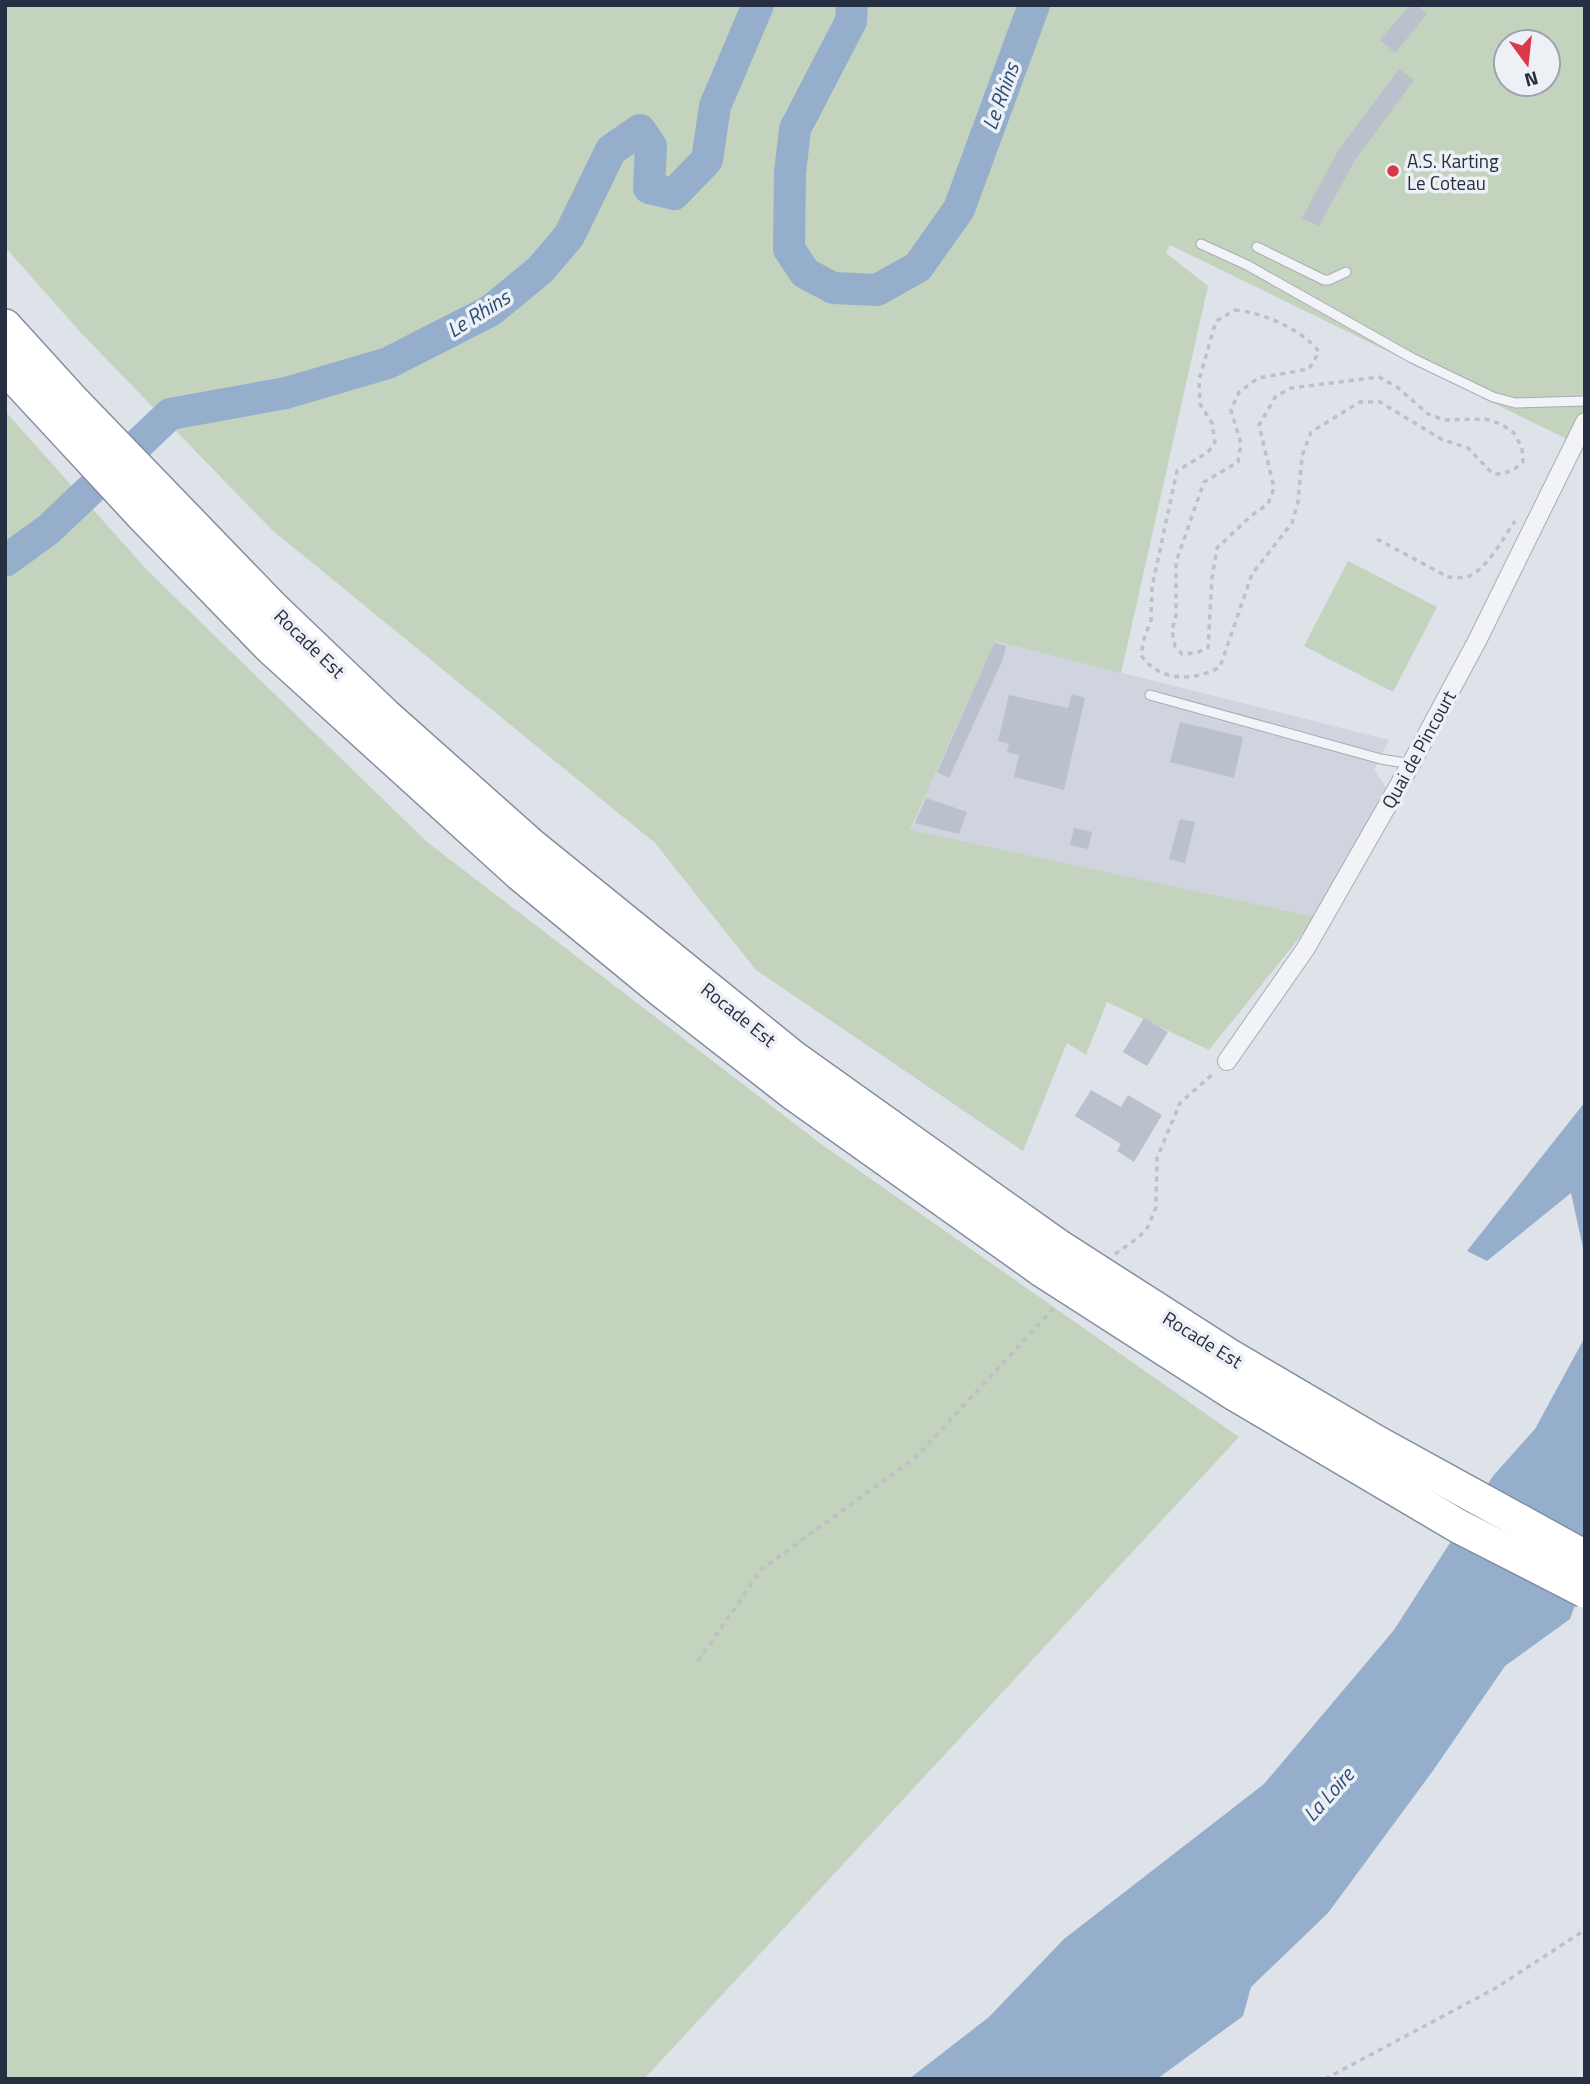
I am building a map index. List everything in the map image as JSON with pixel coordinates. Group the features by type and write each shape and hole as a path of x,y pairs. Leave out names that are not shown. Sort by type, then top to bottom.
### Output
{"highway":[{"name":"Rocade Est","path":"5,326 66,414 154,507 271,648 520,874 661,990 793,1093 1050,1258 1235,1394 1458,1526 1585,1591"},
{"name":"Rocade Est","path":"5,368 66,414"},
{"name":"Rocade Est","path":"1050,1258 1240,1362 1387,1449 1585,1557"}],"street":[{"name":"Quai de Pincourt","path":"1227,1061 1306,948 1411,764 1477,641 1585,422"}],"lane":[{"path":"1201,244 1247,265 1412,358 1493,397 1515,402 1585,401"},
{"path":"1257,247 1324,280 1346,272"},
{"path":"1150,695 1381,760 1411,764"}],"path":[{"path":"1235,310 1253,312 1311,339 1319,352 1309,369 1258,378 1239,392 1231,410 1241,444 1238,463 1204,482 1176,562 1176,615 1172,631 1175,646 1182,654 1196,653 1208,648 1212,578 1217,548 1268,504 1274,488 1259,425 1276,396 1291,388 1379,377 1397,387 1428,414 1444,421 1485,419 1514,433 1522,448 1523,461 1512,471 1493,474 1468,448 1441,439 1380,402 1360,402 1311,432 1302,456 1298,502 1292,523 1252,574 1228,648 1220,667 1192,678 1168,675 1155,670 1141,655 1151,621 1152,587 1177,471 1208,452 1215,442 1212,423 1200,404 1199,380 1216,321 1235,310"},
{"path":"1377,539 1448,577 1460,578 1472,575 1486,561 1522,511"},
{"path":"1107,1261 1148,1227 1156,1207 1157,1158 1180,1103 1227,1061"},
{"path":"698,1661 762,1569 916,1457 1059,1302"},
{"path":"1325,2079 1494,1989 1585,1930"}],"shaded area":[{"path":"995,641 1389,740 1374,770 1388,790 1316,917 910,831"}],"green space":[{"path":"5,5 1585,5 1585,406 1569,440 1170,245 1166,253 1208,286 1121,673 995,641 910,830 1316,917 1209,1050 1107,1002 1086,1055 1067,1043 1023,1151 756,970 655,843 271,529 82,334 5,247"},
{"path":"5,411 147,570 427,842 821,1144 1239,1437 644,2079 5,2079"},
{"path":"1348,561 1437,607 1393,692 1304,646"}],"water":[{"path":"1585,1102 1585,1257 1571,1193 1487,1261 1467,1251"},
{"name":"La Loire","path":"1585,1337 1585,1578 1570,1619 1505,1666 1432,1772 1328,1913 1251,1987 1243,2016 1157,2079 909,2079 989,2017 1064,1939 1264,1784 1394,1630 1493,1476 1535,1429"}],"building":[{"path":"1410,5 1417,5 1427,14 1395,53 1380,40"},
{"path":"1399,69 1414,80 1355,160 1319,226 1302,218 1339,149"},
{"path":"994,643 1006,646 1003,659 949,778 937,772"},
{"path":"1072,694 1085,698 1064,790 1014,777 1019,755 1007,752 1009,744 998,741 1009,695 1068,708"},
{"path":"1180,722 1243,737 1234,778 1170,762"},
{"path":"926,798 967,812 959,834 915,823"},
{"path":"1180,819 1195,822 1185,863 1169,859"},
{"path":"1074,828 1092,832 1088,849 1070,845"},
{"path":"1144,1018 1168,1032 1147,1066 1123,1052"},
{"path":"1091,1090 1121,1107 1128,1095 1162,1115 1134,1162 1117,1151 1121,1144 1075,1116"}],"waterway":[{"name":"Le Rhins","path":"5,561 49,529 170,414 286,393 388,363 490,311 540,270 569,236 611,150 640,130 651,146 649,188 674,194 707,160 715,106 758,5"},
{"name":"Le Rhins","path":"852,5 851,21 795,129 790,173 789,249 805,273 833,288 877,290 918,267 959,209 1034,5"}],"place":[{"name":"A.S. Karting Le Coteau","path":"1393,171"}]}
